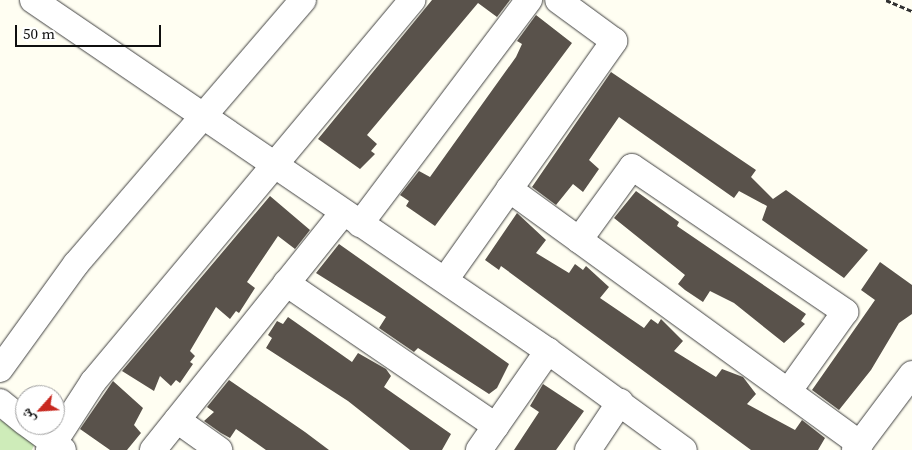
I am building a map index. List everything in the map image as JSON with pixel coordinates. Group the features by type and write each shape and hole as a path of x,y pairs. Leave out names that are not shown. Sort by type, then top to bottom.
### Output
{"street":[{"path":"33,0 272,165 548,351 684,450"},
{"path":"0,369 76,264 201,115 303,0"},
{"path":"40,435 55,448 93,382 272,165 412,0"},
{"path":"153,450 286,284 352,218 528,0"},
{"path":"444,280 614,41 558,0"},
{"path":"579,240 632,167 845,312 788,392"},
{"path":"509,189 788,392 858,447 912,374"},
{"path":"286,284 496,426"},
{"path":"479,450 548,351"},
{"path":"0,402 15,414"},
{"path":"588,450 620,402"},
{"path":"177,420 219,450"}],"path":[{"path":"886,0 912,11"}],"green space":[{"path":"0,420 15,427 15,435 31,435 37,438 32,450 0,450"}],"building":[{"path":"432,0 510,0 497,17 478,3 367,135 377,144 371,151 375,154 360,169 318,139"},
{"path":"536,15 572,43 435,226 406,206 409,201 400,195 419,171 430,177 516,57 522,44 517,41"},
{"path":"611,72 756,170 751,177 773,199 786,190 868,250 844,278 762,220 767,206 739,191 734,198 619,117 589,160 599,169 583,192 573,184 556,205 532,187"},
{"path":"636,191 679,222 677,226 806,314 801,321 805,324 784,343 734,303 710,291 703,302 685,290 678,284 685,275 614,218"},
{"path":"270,196 310,230 295,249 278,236 247,282 255,288 239,313 236,311 230,319 216,307 190,351 195,356 190,362 193,364 180,383 176,380 171,386 160,376 154,391 122,371"},
{"path":"517,213 546,240 536,253 569,273 575,264 583,270 586,266 609,287 600,298 644,328 651,319 658,324 661,319 683,341 674,351 716,377 722,369 743,377 756,394 747,404 795,430 802,420 825,438 818,450 751,450 501,266 499,270 485,260"},
{"path":"339,244 509,364 497,388 489,394 418,348 414,352 379,328 386,317 316,273"},
{"path":"880,262 912,285 912,314 899,323 871,370 839,410 812,390 875,300 861,290"},
{"path":"288,317 352,362 358,353 386,369 391,376 384,387 451,434 442,450 410,450 348,401 266,348 272,338 268,335 277,321 283,324"},
{"path":"229,380 329,450 266,450 236,429 230,438 221,433 204,421 214,412 207,407"},
{"path":"113,381 143,408 134,425 141,433 127,450 110,450 80,429"},
{"path":"543,384 584,411 556,450 514,450 539,412 530,406"}]}
